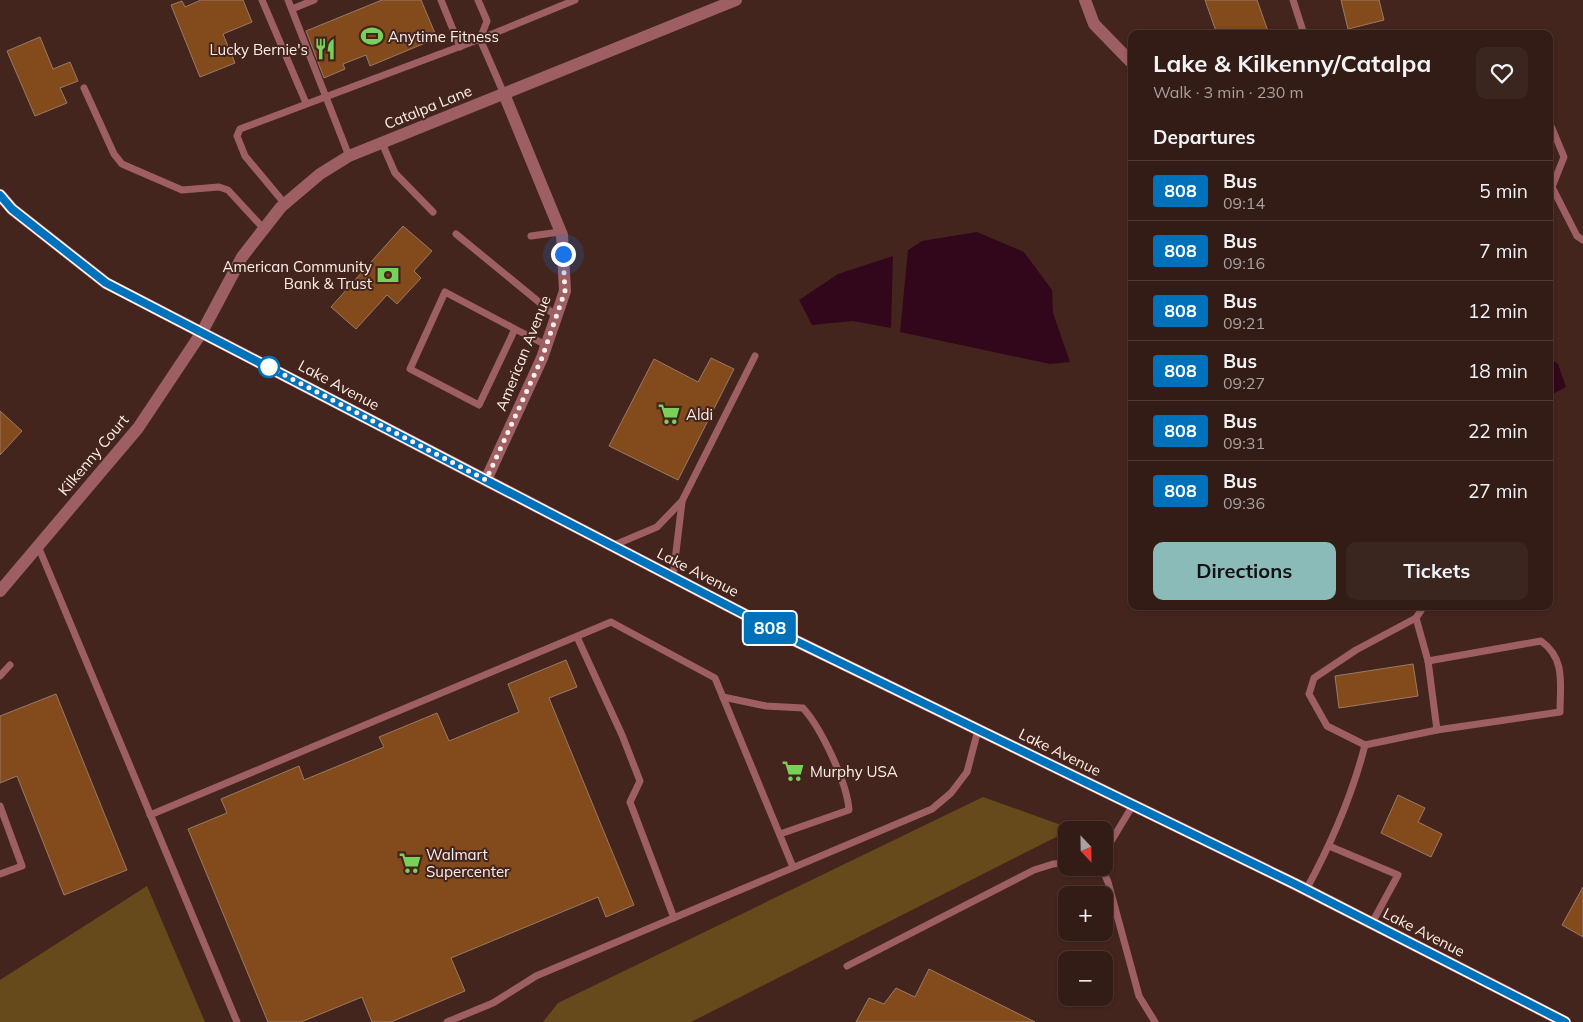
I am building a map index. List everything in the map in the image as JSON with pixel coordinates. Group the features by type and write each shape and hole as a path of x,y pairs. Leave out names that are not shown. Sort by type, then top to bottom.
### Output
{"street":[{"name":"Catalpa Lane","path":"202,332 242,257 285,204 320,174 349,156 736,0"},
{"path":"1085,0 1094,24 1128,59"},
{"name":"American Avenue","path":"486,480 546,345 565,291 560,232 504,94"},
{"name":"Lake Avenue","path":"0,195 12,209 106,283 794,640 1306,890 1565,1022"},
{"name":"Kilkenny Court","path":"0,591 138,428 202,332"}],"lane":[{"path":"262,0 306,103"},
{"path":"288,0 349,156"},
{"path":"292,9 314,0"},
{"path":"441,0 460,47"},
{"path":"478,0 487,21 480,39 504,94"},
{"path":"285,204 245,156 237,136 240,130 306,103 460,47 575,0"},
{"path":"1293,0 1303,30"},
{"path":"84,88 114,154 122,164 182,190 219,188 228,190 264,229"},
{"path":"1553,131 1564,158 1553,182"},
{"path":"382,143 395,173 433,212"},
{"path":"1553,190 1577,236 1583,240"},
{"path":"531,236 560,232"},
{"path":"456,234 556,316"},
{"path":"515,329 479,405 410,369 445,292 546,345"},
{"path":"612,546 657,527 682,501 755,356"},
{"path":"673,577 682,501"},
{"path":"38,546 237,1022"},
{"path":"1421,610 1416,618 1356,650 1314,678 1309,694 1327,726 1365,745 1437,730 1560,712 1560,666 1553,649 1541,641 1428,660"},
{"path":"1416,618 1428,660 1437,730"},
{"path":"150,815 611,622 715,678 794,867"},
{"path":"577,636 622,735 640,781 630,802 674,918"},
{"path":"0,676 10,665"},
{"path":"723,697 766,706 803,708 815,721 848,795 849,810 780,834"},
{"path":"447,1022 493,1004 536,976 932,809 951,792 967,772 978,730"},
{"path":"1306,890 1329,846 1357,777 1365,745"},
{"path":"1113,838 1133,805"},
{"path":"0,806 22,866 0,874"},
{"path":"1329,846 1398,876 1372,924"},
{"path":"847,966 1034,870 1058,864"},
{"path":"1105,876 1138,996 1155,1022"}],"shaded area":[{"path":"977,232 1024,252 1052,290 1053,313 1070,362 1050,364 900,332 908,250 922,241"},
{"path":"893,256 891,328 853,321 812,325 799,300 838,274"},
{"path":"1553,361 1558,364 1566,387 1553,394"},
{"path":"983,797 1058,824 1058,836 691,1022 543,1022 558,1003"},
{"path":"147,886 205,1022 0,1022 0,980"}],"building":[{"path":"201,0 243,0 252,22 223,34 235,63 200,77 171,5 182,1 185,7"},
{"path":"382,0 421,0 437,38 370,66 366,55 343,64 345,69 324,78 306,31"},
{"path":"1205,0 1257,0 1268,30 1216,30"},
{"path":"1341,0 1379,0 1384,20 1348,29"},
{"path":"40,37 53,69 70,62 78,81 60,88 67,103 35,116 7,51"},
{"name":"American Community Bank & Trust","path":"403,226 432,251 414,271 421,278 397,304 387,295 356,329 331,307"},
{"name":"Aldi","path":"711,358 734,369 678,480 609,446 654,359 698,382"},
{"path":"0,411 22,431 0,455"},
{"name":"Walmart Supercenter","path":"566,660 577,687 549,698 634,905 606,917 598,897 451,958 465,991 391,1022 372,1022 362,997 301,1022 268,1022 188,829 227,813 221,799 299,766 304,780 384,747 379,737 437,713 449,741 519,712 508,684"},
{"path":"1413,664 1418,696 1339,708 1335,676"},
{"path":"56,694 127,870 64,895 17,776 0,783 0,716"},
{"path":"1398,795 1425,808 1418,822 1442,834 1431,857 1381,833"},
{"path":"1583,887 1583,937 1562,925"},
{"path":"929,969 1035,1022 856,1022 869,998 884,1004 896,988 915,997"}],"bus line":[{"name":"808","path":"0,195 12,209 106,283 794,640 1295,884 1565,1022"}],"place":[{"name":"Anytime Fitness","path":"372,36"},
{"name":"Lucky Bernie's","path":"325,49"},
{"name":"American Community Bank & Trust","path":"388,275"},
{"name":"Aldi","path":"669,414"},
{"name":"Murphy USA","path":"793,771"},
{"name":"Walmart Supercenter","path":"410,863"}],"route":[{"path":"269,367 486,480 542,358 565,291 563,254"}]}
